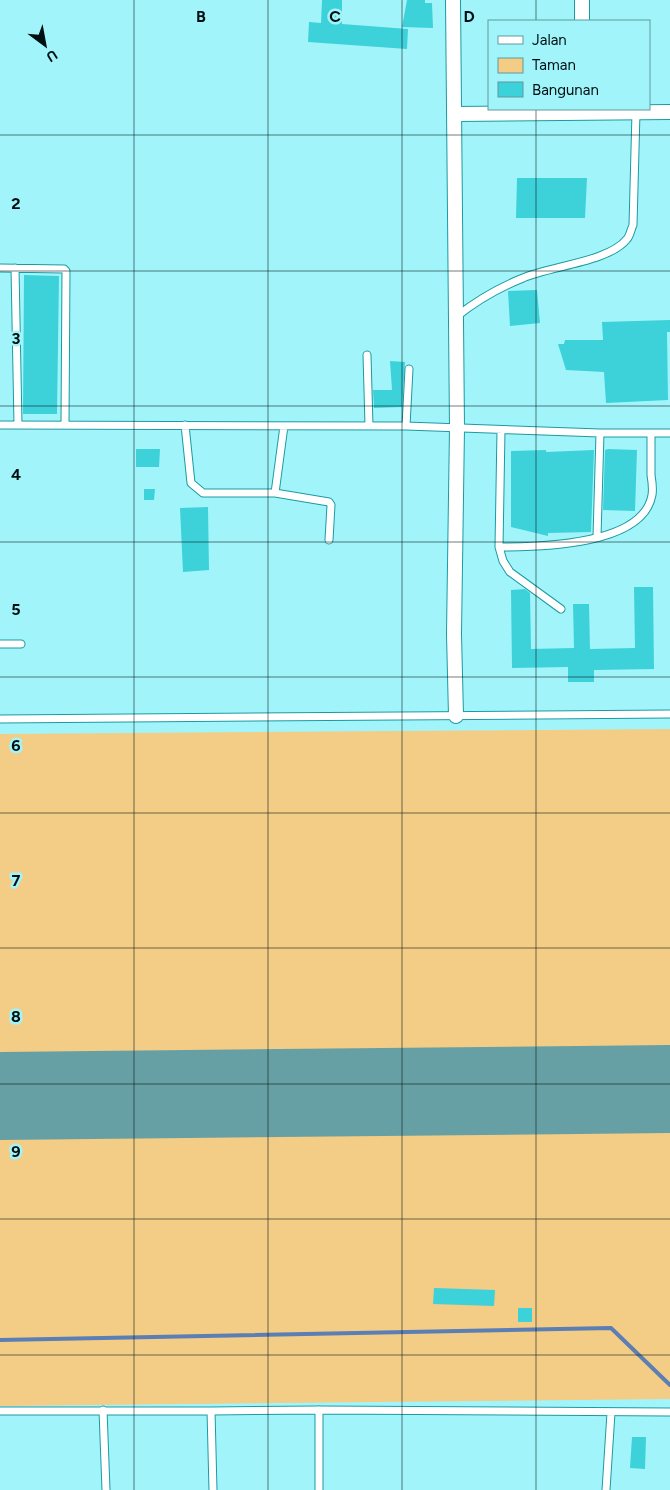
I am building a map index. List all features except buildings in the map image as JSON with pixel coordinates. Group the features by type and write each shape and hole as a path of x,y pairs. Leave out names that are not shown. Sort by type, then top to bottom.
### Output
{"street":[{"path":"454,0 457,428 454,634 456,716"},
{"path":"582,0 582,20"},
{"path":"455,114 584,111 670,112"}],"lane":[{"path":"456,317 478,300 524,277 597,257 618,247 628,239 633,225 636,112"},
{"path":"0,268 64,269 66,271 65,424"},
{"path":"15,268 18,425"},
{"path":"367,355 369,426"},
{"path":"406,426 409,369"},
{"path":"0,426 65,424 406,426 600,434 670,433"},
{"path":"185,425 191,483 203,493 275,493 329,502 331,505 329,540"},
{"path":"275,493 284,426"},
{"path":"501,430 499,547 503,561 510,572 561,609"},
{"path":"499,547 539,547 597,537 625,528 638,520 645,512 652,495 651,433"},
{"path":"597,537 600,434"},
{"path":"0,644 21,644"},
{"path":"0,719 670,714"},
{"path":"103,1410 106,1490"},
{"path":"319,1410 319,1490"},
{"path":"0,1411 670,1412"},
{"path":"211,1411 214,1490"},
{"path":"606,1490 611,1413"}],"green space":[{"path":"670,729 670,1399 0,1406 0,734"}],"waterway":[{"path":"0,1340 611,1328 670,1385"}],"runway":[{"path":"0,1096 670,1089"}]}
